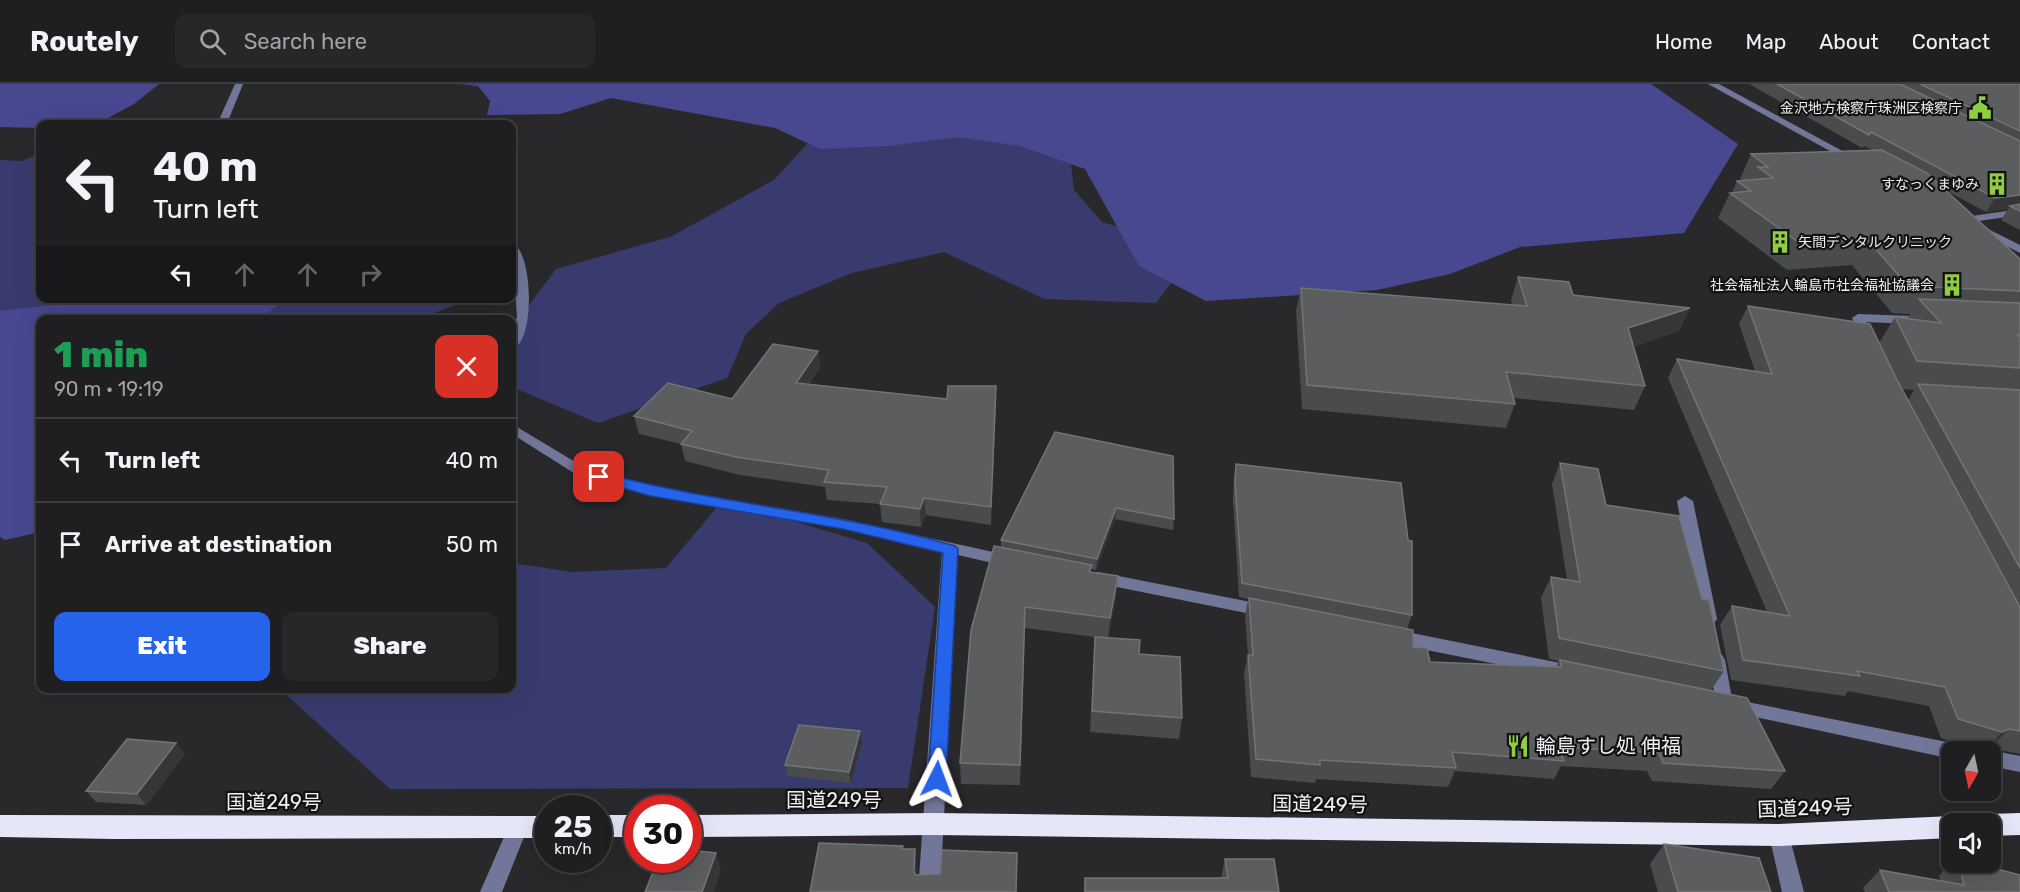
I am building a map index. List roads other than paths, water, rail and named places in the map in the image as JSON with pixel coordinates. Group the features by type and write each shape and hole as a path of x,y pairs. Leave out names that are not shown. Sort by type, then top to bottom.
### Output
{"highway":[{"name":"国道249号","path":"702,826 934,824 1779,836 1941,828"},
{"path":"2001,825 2020,824"},
{"name":"国道249号","path":"0,826 534,827"}],"street":[{"path":"225,120 239,84"},
{"path":"1712,84 1859,163"},
{"path":"2020,212 1960,217 2020,250"},
{"path":"516,257 521,271 523,317 516,335"},
{"path":"1875,357 1858,318 1928,321"},
{"path":"516,431 582,472 642,489 843,524 1032,566"},
{"path":"1685,501 1724,704"},
{"path":"929,892 950,549"},
{"path":"1078,574 1287,615"},
{"path":"1380,634 1576,674"},
{"path":"1701,700 1941,749"},
{"path":"2001,760 2020,764"},
{"path":"490,892 518,827"},
{"path":"1779,836 1793,892"}],"place":[{"name":"金沢地方検察庁珠洲区検察庁","path":"1980,108"},
{"name":"すなっくまゆみ","path":"1997,184"},
{"name":"矢間デンタルクリニック","path":"1780,242"},
{"name":"社会福祉法人輪島市社会福祉協議会","path":"1952,285"},
{"name":"輪島すし処 伸福","path":"1518,746"}]}
